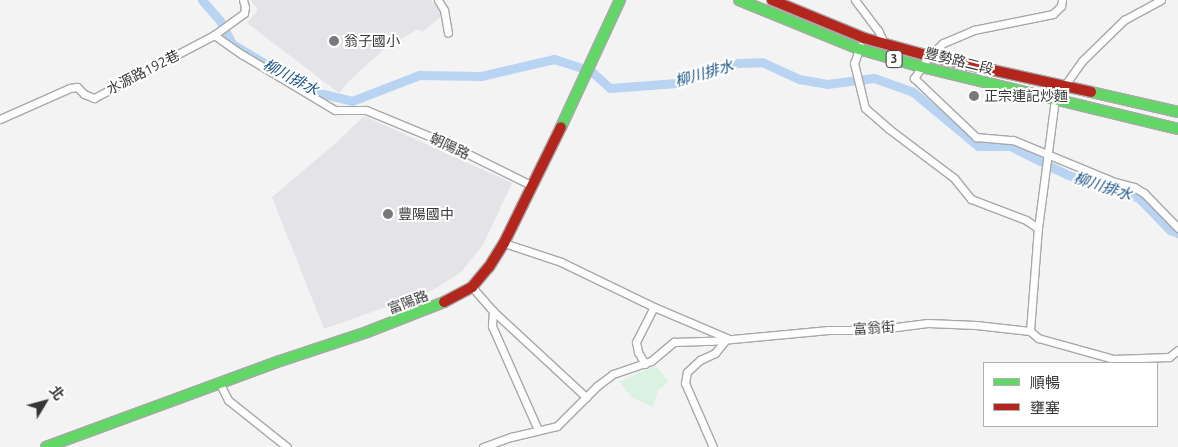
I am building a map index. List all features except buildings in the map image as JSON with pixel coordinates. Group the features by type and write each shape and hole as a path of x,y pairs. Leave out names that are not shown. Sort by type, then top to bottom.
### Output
{"main road":[{"name":"富陽路","path":"46,447 280,361 359,335 438,305 472,287 504,243 531,185 568,114 620,0"},
{"name":"豐勢路二段","path":"739,0 858,49 922,67 1178,129"},
{"name":"豐勢路二段","path":"772,0 864,38 929,56 1178,112"}],"street":[{"name":"水源路192巷","path":"0,119 77,86 84,94 94,98 214,35 244,13 245,7 242,0"},
{"path":"438,0 444,10 448,33"},
{"path":"856,0 878,30 884,43"},
{"path":"1062,0 1061,6 1053,14 974,30 944,43 929,56 914,78 976,137 1013,140 1046,156 1115,182 1134,187 1144,193 1177,226"},
{"path":"1161,0 1124,20 1082,61 1055,99 1044,171 1030,331 1038,338 1113,359 1169,357 1178,350"},
{"name":"朝陽路","path":"214,35 243,55 335,110 366,110 446,143 531,185"},
{"path":"864,38 854,62 865,108 895,134 954,178 972,199 1026,220 1038,228"},
{"name":"富翁街","path":"504,243 561,262 654,307 727,338 828,330 873,330 928,323 976,325 1030,331"},
{"path":"472,287 493,311 586,396"},
{"path":"645,364 638,352 636,342 654,307"},
{"path":"493,311 492,326 538,430"},
{"path":"483,447 556,426 586,396 613,374 645,364 674,342 727,338"},
{"path":"712,447 685,383 687,372 700,360 715,353 727,338"},
{"path":"220,384 228,400 287,447"}],"shaded area":[{"name":"翁子國小","path":"251,0 431,0 443,15 422,32 418,29 383,50 347,83 339,93 247,23 258,10"},
{"name":"豐陽國中","path":"364,116 512,183 483,245 461,272 433,290 324,329 272,197 335,144"}],"green space":[{"path":"656,366 669,382 658,390 653,407 633,398 619,382"}],"waterway":[{"name":"柳川排水","path":"202,0 220,21 232,44 312,91 352,101 419,75 481,76 554,59 591,71 610,88 677,83 738,63 762,62 799,79 827,84 874,78 913,92 978,146 1010,146 1068,175 1139,198 1170,230 1178,233"}],"traffic: fast":[{"path":"561,127 620,0"},
{"path":"739,0 859,49 922,67 1178,129"},
{"path":"1091,92 1178,112"},
{"path":"46,447 280,361 367,332 444,302"}],"traffic: jam":[{"path":"772,0 864,38 929,56 1091,92"},
{"path":"444,302 472,287 489,267 504,243 561,127"}],"place":[{"name":"翁子國小","path":"334,41"},
{"name":"正宗連記炒麵","path":"974,96"},
{"name":"豐陽國中","path":"388,214"}]}
